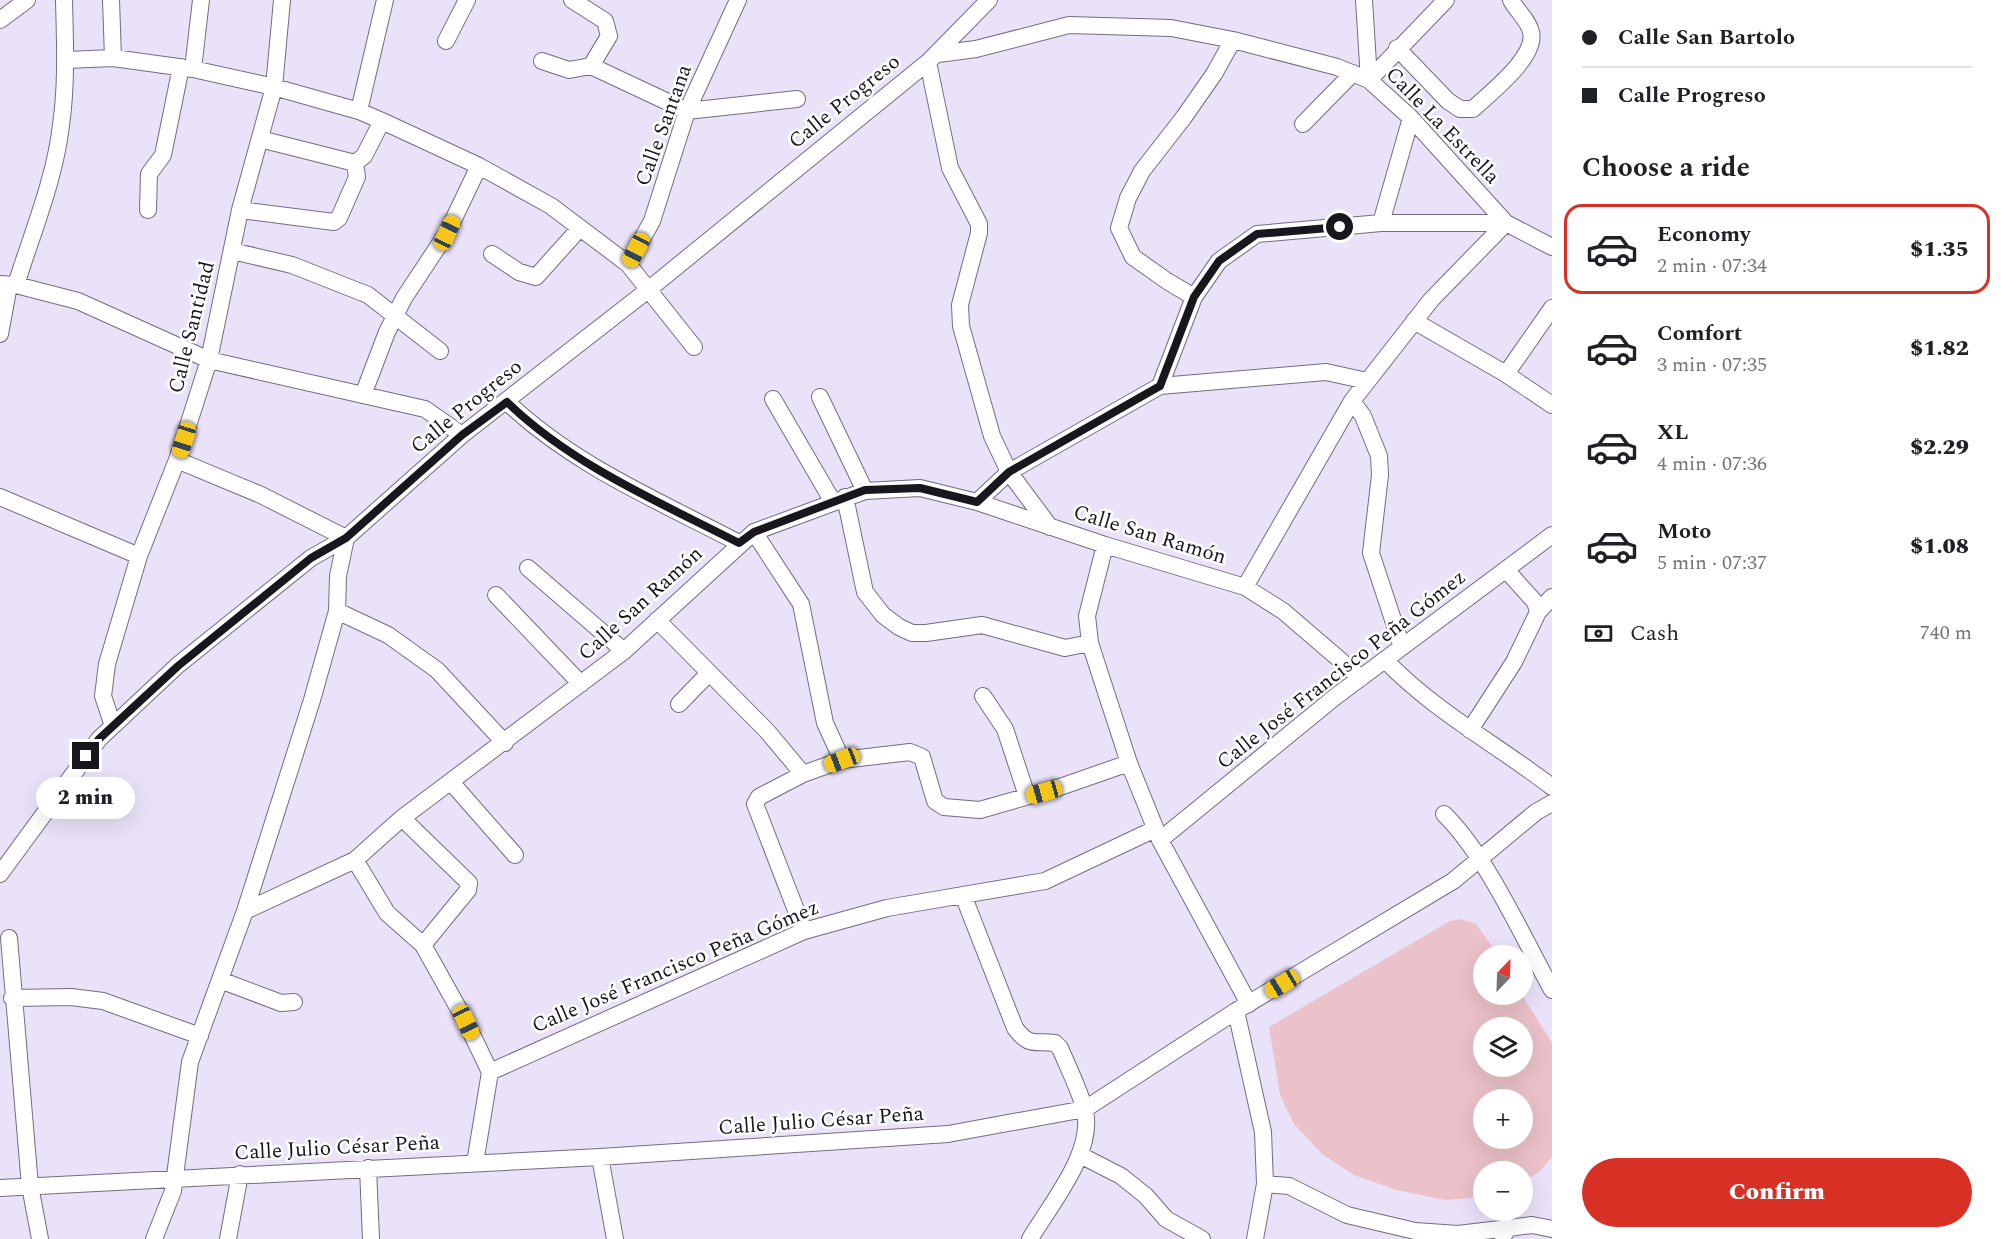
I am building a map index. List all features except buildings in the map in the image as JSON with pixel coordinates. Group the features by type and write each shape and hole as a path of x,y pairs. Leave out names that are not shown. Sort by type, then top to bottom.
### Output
{"street":[{"path":"0,20 27,0"},
{"path":"0,334 8,284 53,164 61,126 66,60 64,0"},
{"path":"111,0 113,58"},
{"path":"148,210 149,174 162,155 187,68 201,0"},
{"name":"Calle Santidad","path":"113,726 103,696 107,663 139,556 177,460 209,360 240,210 274,87 282,0"},
{"path":"359,111 385,0"},
{"path":"446,41 467,0"},
{"path":"572,0 605,21 609,27 609,36 591,66"},
{"name":"Calle Santana","path":"628,264 652,221 687,111 738,0"},
{"name":"Calle Progreso","path":"0,874 99,739 178,666 311,558 346,538 462,435 648,290 933,58 989,0"},
{"path":"1364,0 1370,80"},
{"path":"1370,80 1397,48 1446,0"},
{"path":"1397,48 1448,102 1460,109 1473,109 1527,56 1532,39 1531,29 1511,0"},
{"name":"Calle La Estrella","path":"933,58 976,50 1069,25 1171,28 1233,40 1353,73 1370,80 1411,118 1506,223 1552,247"},
{"path":"1194,297 1133,256 1119,228 1128,198 1142,171 1196,100 1233,40"},
{"path":"66,60 113,58 187,68 274,87 359,111 478,166 552,206 628,264 694,347"},
{"path":"933,58 950,168 979,224 979,233 960,305 960,316 992,436 1009,472 1050,527"},
{"path":"542,61 569,70 591,66 687,111 797,99"},
{"path":"1304,124 1353,73"},
{"path":"1381,224 1411,118"},
{"path":"355,163 364,156 382,122"},
{"path":"260,139 355,163"},
{"path":"240,210 334,222 339,218 357,177 355,163"},
{"path":"363,395 387,332 447,233 478,166"},
{"path":"1160,386 1194,297 1219,261 1257,234 1381,224 1506,223"},
{"path":"1245,587 1352,401 1414,321 1506,223"},
{"path":"492,254 519,272 536,277 580,228"},
{"path":"232,250 292,265 335,280 368,295 440,351"},
{"path":"8,284 78,301 209,360 269,376 425,409 462,435"},
{"path":"1506,374 1552,308"},
{"path":"1414,321 1506,374 1552,405"},
{"path":"977,502 1009,472 1160,386 1326,372 1367,381"},
{"path":"820,397 865,490"},
{"path":"773,399 839,500 865,592 884,615 899,627 912,633 926,633 982,625 1065,648 1090,643"},
{"path":"1352,401 1363,416 1379,456 1380,475 1371,553 1402,647"},
{"path":"507,402 536,430 603,473 739,543"},
{"path":"154,1239 173,1191 190,1062 245,910 312,700 337,610 338,576 346,538 261,495 177,460"},
{"name":"Calle San Ramón","path":"245,910 355,860 402,818 505,743 624,651 739,543 754,532 865,490 920,488 977,502 1105,545 1245,587 1283,611 1361,678"},
{"path":"0,497 139,556"},
{"path":"754,532 801,604 825,723 842,760"},
{"name":"Calle José Francisco Peña Gómez","path":"490,1072 804,931 888,908 1045,881 1157,834 1552,535"},
{"path":"1105,545 1087,616 1090,643 1129,763 1157,834 1242,1007 1263,1132 1264,1184 1252,1236"},
{"path":"528,568 624,651"},
{"path":"1507,571 1535,602 1538,612"},
{"path":"496,595 581,684"},
{"path":"1470,730 1514,662 1538,612 1552,597"},
{"path":"337,610 388,634 437,670 505,743"},
{"path":"657,620 766,731 803,774"},
{"path":"1384,660 1407,683 1552,787"},
{"path":"679,704 709,673"},
{"path":"983,696 1005,729 1027,796"},
{"path":"804,931 755,804 759,797 803,774 842,760 910,752 922,758 935,801 944,807 980,810 1129,763"},
{"path":"452,782 515,855"},
{"name":"Calle Julio César Peña","path":"0,1188 175,1177 600,1157 948,1134 1085,1109 1242,1007 1453,881 1536,812 1552,803"},
{"path":"1444,814 1456,826 1479,859 1552,990"},
{"path":"402,818 469,883 468,890 423,945"},
{"path":"355,860 387,913 423,945 466,1022 490,1072 475,1163"},
{"path":"963,895 1015,1028 1022,1038 1031,1043 1055,1043 1060,1048 1085,1109 1088,1135 1082,1156 1030,1239"},
{"path":"9,938 12,998 30,1186 40,1239"},
{"path":"220,980 281,1003 294,1002"},
{"path":"12,998 71,997 103,1001 200,1036"},
{"path":"1082,1156 1121,1176 1146,1196 1166,1219 1202,1239"},
{"path":"600,1157 615,1239"},
{"path":"368,1168 371,1239"},
{"path":"228,1239 240,1174"},
{"path":"1264,1184 1289,1186 1347,1215 1415,1231 1458,1234 1505,1233 1532,1225 1552,1229"}],"shaded area":[{"path":"1460,919 1476,924 1491,945 1473,945 1473,1005 1528,1005 1552,1043 1552,1157 1533,1175 1533,1161 1473,1161 1473,1198 1445,1200 1396,1190 1354,1175 1322,1154 1294,1124 1280,1095 1269,1027 1450,921"}],"route":[{"path":"86,756 99,739 178,666 311,558 346,538 462,435 507,402 536,430 603,473 739,543 754,532 865,490 920,488 977,502 1009,472 1160,386 1194,297 1219,261 1257,234 1340,227"}]}
